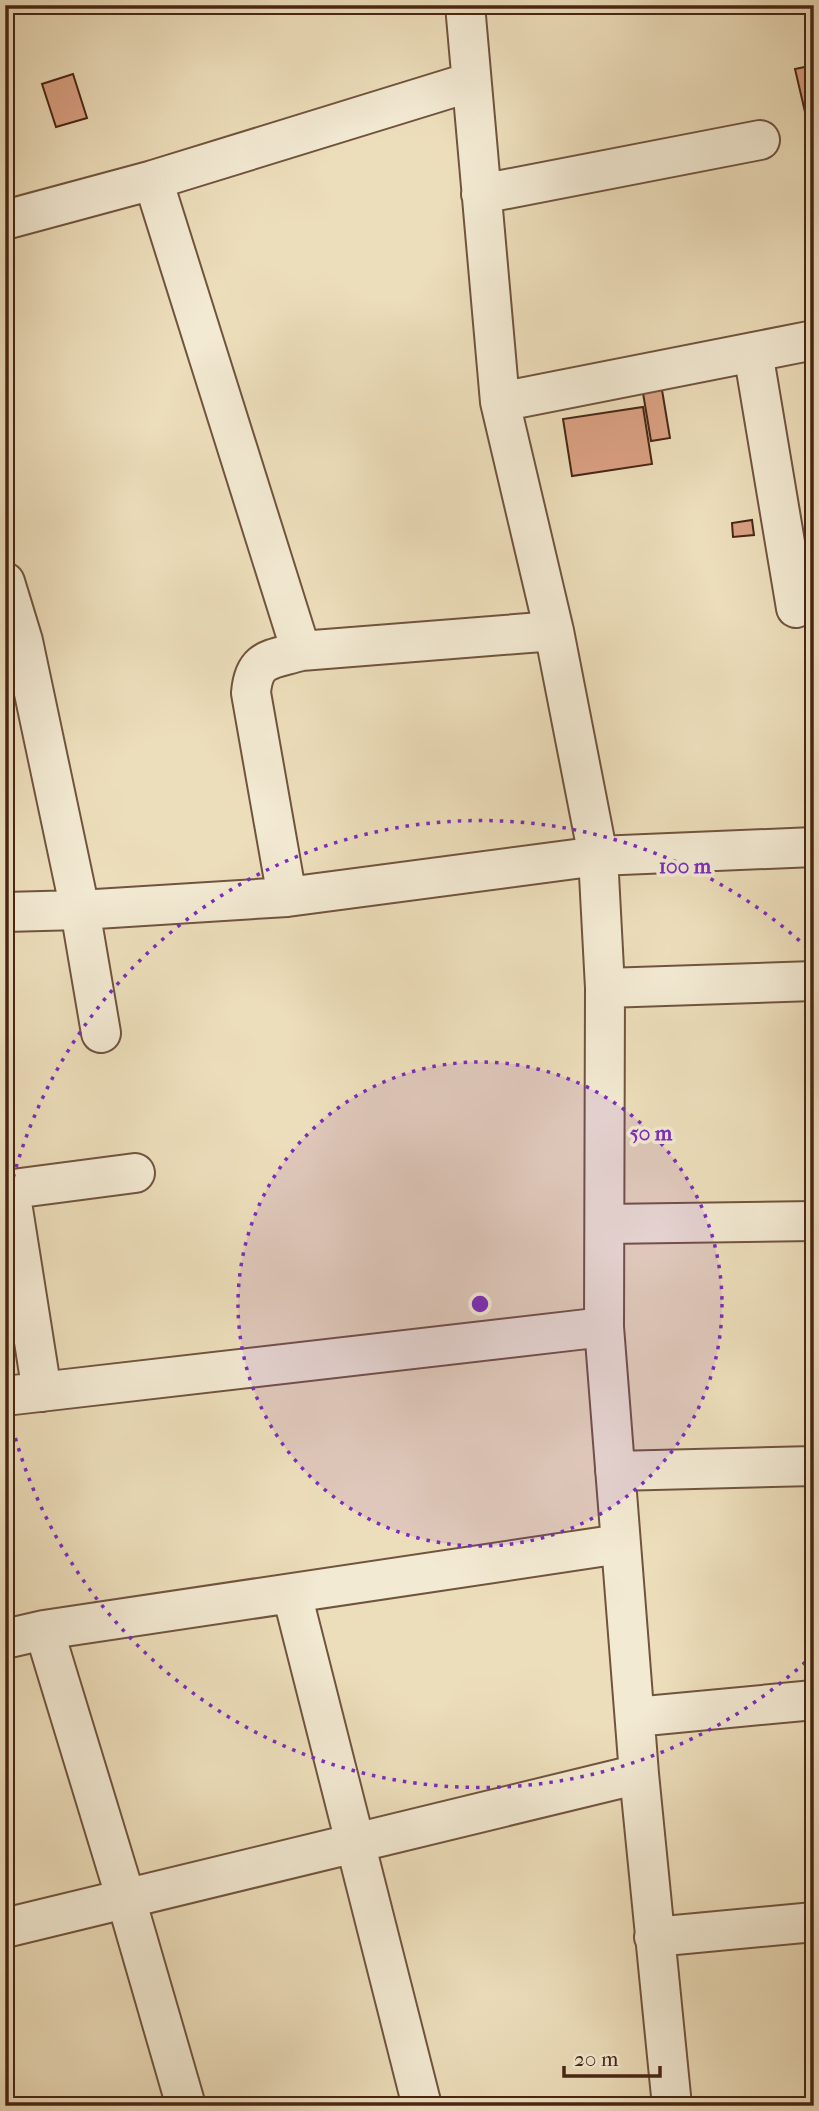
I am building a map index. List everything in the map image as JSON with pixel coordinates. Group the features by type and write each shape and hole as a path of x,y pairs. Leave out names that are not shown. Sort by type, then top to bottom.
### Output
{"street":[{"path":"465,5 500,402 554,631 598,856 605,988 604,1327 639,1774 672,2106"},
{"path":"5,220 153,180 471,82"},
{"path":"481,194 760,140"},
{"path":"153,180 301,651"},
{"path":"500,402 814,340"},
{"path":"753,352 796,608"},
{"path":"5,582 23,641 80,910 101,1033"},
{"path":"287,897 251,693 256,669 265,661 301,651 554,631"},
{"path":"5,912 287,897 598,856 814,846"},
{"path":"605,988 814,981"},
{"path":"135,1173 8,1190 24,1394 604,1327"},
{"path":"605,1224 814,1220"},
{"path":"615,1471 814,1466"},
{"path":"5,1639 44,1630 620,1544"},
{"path":"292,1594 422,2106"},
{"path":"44,1630 186,2106"},
{"path":"635,1717 814,1700"},
{"path":"5,1928 639,1774"},
{"path":"654,1937 814,1922"}],"building":[{"path":"814,65 814,128 809,129 795,69"},
{"path":"73,74 87,118 56,127 42,84"},
{"path":"662,390 670,438 651,441 643,393"},
{"path":"643,407 652,464 572,476 563,419"},
{"path":"752,520 754,535 733,537 732,523"}]}
